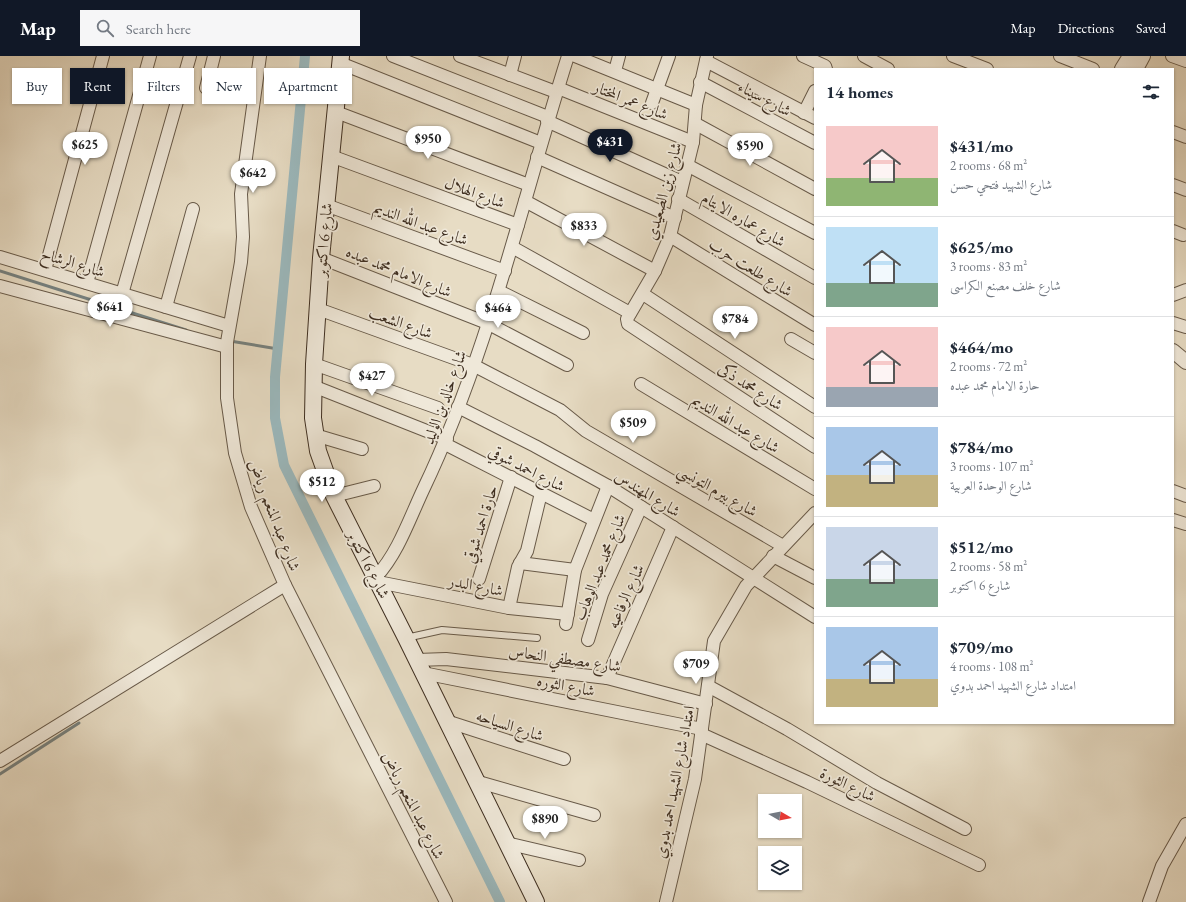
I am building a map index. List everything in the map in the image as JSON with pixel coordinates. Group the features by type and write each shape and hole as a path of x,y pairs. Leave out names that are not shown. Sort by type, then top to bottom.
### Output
{"main road":[{"name":"شارع 6 اكتوبر","path":"340,60 321,258 313,386 315,435 322,467 334,496 420,666 475,782 536,902"}],"street":[{"path":"45,270 103,56"},
{"path":"86,283 150,56"},
{"path":"122,294 190,56"},
{"path":"211,68 214,56"},
{"name":"شارع عبد المنعم رياض","path":"260,56 243,179 241,262 227,344 228,404 235,453 251,507 285,585 446,902"},
{"path":"393,56 548,120 682,182"},
{"path":"510,75 515,56"},
{"name":"شارع خالد بن الوليد","path":"377,580 392,557 446,442 499,291 541,143 568,56"},
{"path":"575,56 696,105"},
{"path":"615,71 619,56"},
{"path":"652,103 669,56"},
{"path":"803,56 825,66 826,68"},
{"path":"953,56 984,68"},
{"path":"1060,56 1090,68"},
{"path":"1123,68 1130,56"},
{"path":"1137,68 1143,56"},
{"path":"1172,56 1186,61"},
{"name":"شارع عمر المختار","path":"466,57 510,75 557,90 693,142"},
{"path":"707,58 810,115 814,96"},
{"name":"شارع زين الصعيدي","path":"630,319 655,271 676,218 678,199 693,142 696,124 696,105 700,82 707,58"},
{"path":"340,60 541,143"},
{"path":"867,61 885,68"},
{"name":"شارع سيناء","path":"700,82 814,142"},
{"path":"336,112 529,185"},
{"path":"696,124 814,188"},
{"path":"1174,132 1186,138"},
{"name":"شارع الهلال","path":"331,156 518,225"},
{"path":"537,157 676,218"},
{"path":"687,165 814,231"},
{"path":"1174,185 1186,190"},
{"name":"شارع عماره الايتام","path":"678,199 814,277"},
{"path":"524,201 655,271"},
{"name":"شارع عبد الله النديم","path":"326,205 505,271"},
{"path":"166,307 193,209"},
{"name":"شارع طلعت حرب","path":"670,236 814,325"},
{"name":"شارع محمد ذكى","path":"512,247 630,319 814,446"},
{"name":"شارع الرشاح","path":"0,257 229,327"},
{"name":"شارع الامام محمد عبده","path":"321,258 488,324 567,365"},
{"path":"0,286 227,344"},
{"path":"499,291 583,333"},
{"path":"643,294 814,406"},
{"name":"شارع الشعب","path":"318,309 473,365"},
{"path":"1174,322 1186,327"},
{"path":"790,339 814,352"},
{"path":"1174,352 1186,362"},
{"path":"314,364 438,408"},
{"name":"شارع بيرم التونسي","path":"473,365 570,415 586,431 783,546"},
{"name":"شارع عبد الله النديم","path":"640,384 814,488"},
{"name":"شارع احمد شوقي","path":"313,386 446,442 594,520"},
{"name":"شارع المهندس","path":"458,407 535,446 608,486 752,579 814,616"},
{"path":"315,435 362,449"},
{"name":"حارة احمد شوقي","path":"479,579 511,477"},
{"path":"334,496 374,486"},
{"path":"520,563 575,570 608,486"},
{"path":"1174,491 1186,496"},
{"path":"509,608 520,563 527,551 541,493"},
{"name":"شارع محمد عبد الوهاب","path":"588,640 602,594 641,507"},
{"name":"امتداد شارع الشهيد احمد بدوي","path":"666,902 694,779 706,704 713,646 716,636 746,586 814,514"},
{"path":"1174,520 1186,524"},
{"name":"شارع الرفاعيه","path":"607,678 673,527"},
{"path":"773,556 814,577"},
{"name":"شارع البدر","path":"377,580 567,619 575,570"},
{"path":"0,762 285,585"},
{"name":"شارع مصطفي النحاس","path":"420,666 446,659 607,678 706,704"},
{"name":"شارع الثوره","path":"420,666 702,731"},
{"path":"708,686 787,729 877,783 965,829"},
{"name":"شارع السياحه","path":"446,721 564,759"},
{"name":"شارع الثورة","path":"702,731 980,865"},
{"path":"475,782 594,815"},
{"path":"1149,902 1162,866 1186,824"},
{"path":"506,843 579,860"}],"lane":[{"path":"406,638 442,630 537,638"}],"waterway":[{"path":"305,56 275,377 275,418 284,465 500,902"},
{"path":"0,271 186,330"},
{"path":"230,341 278,349"},
{"path":"0,774 79,723"}]}
